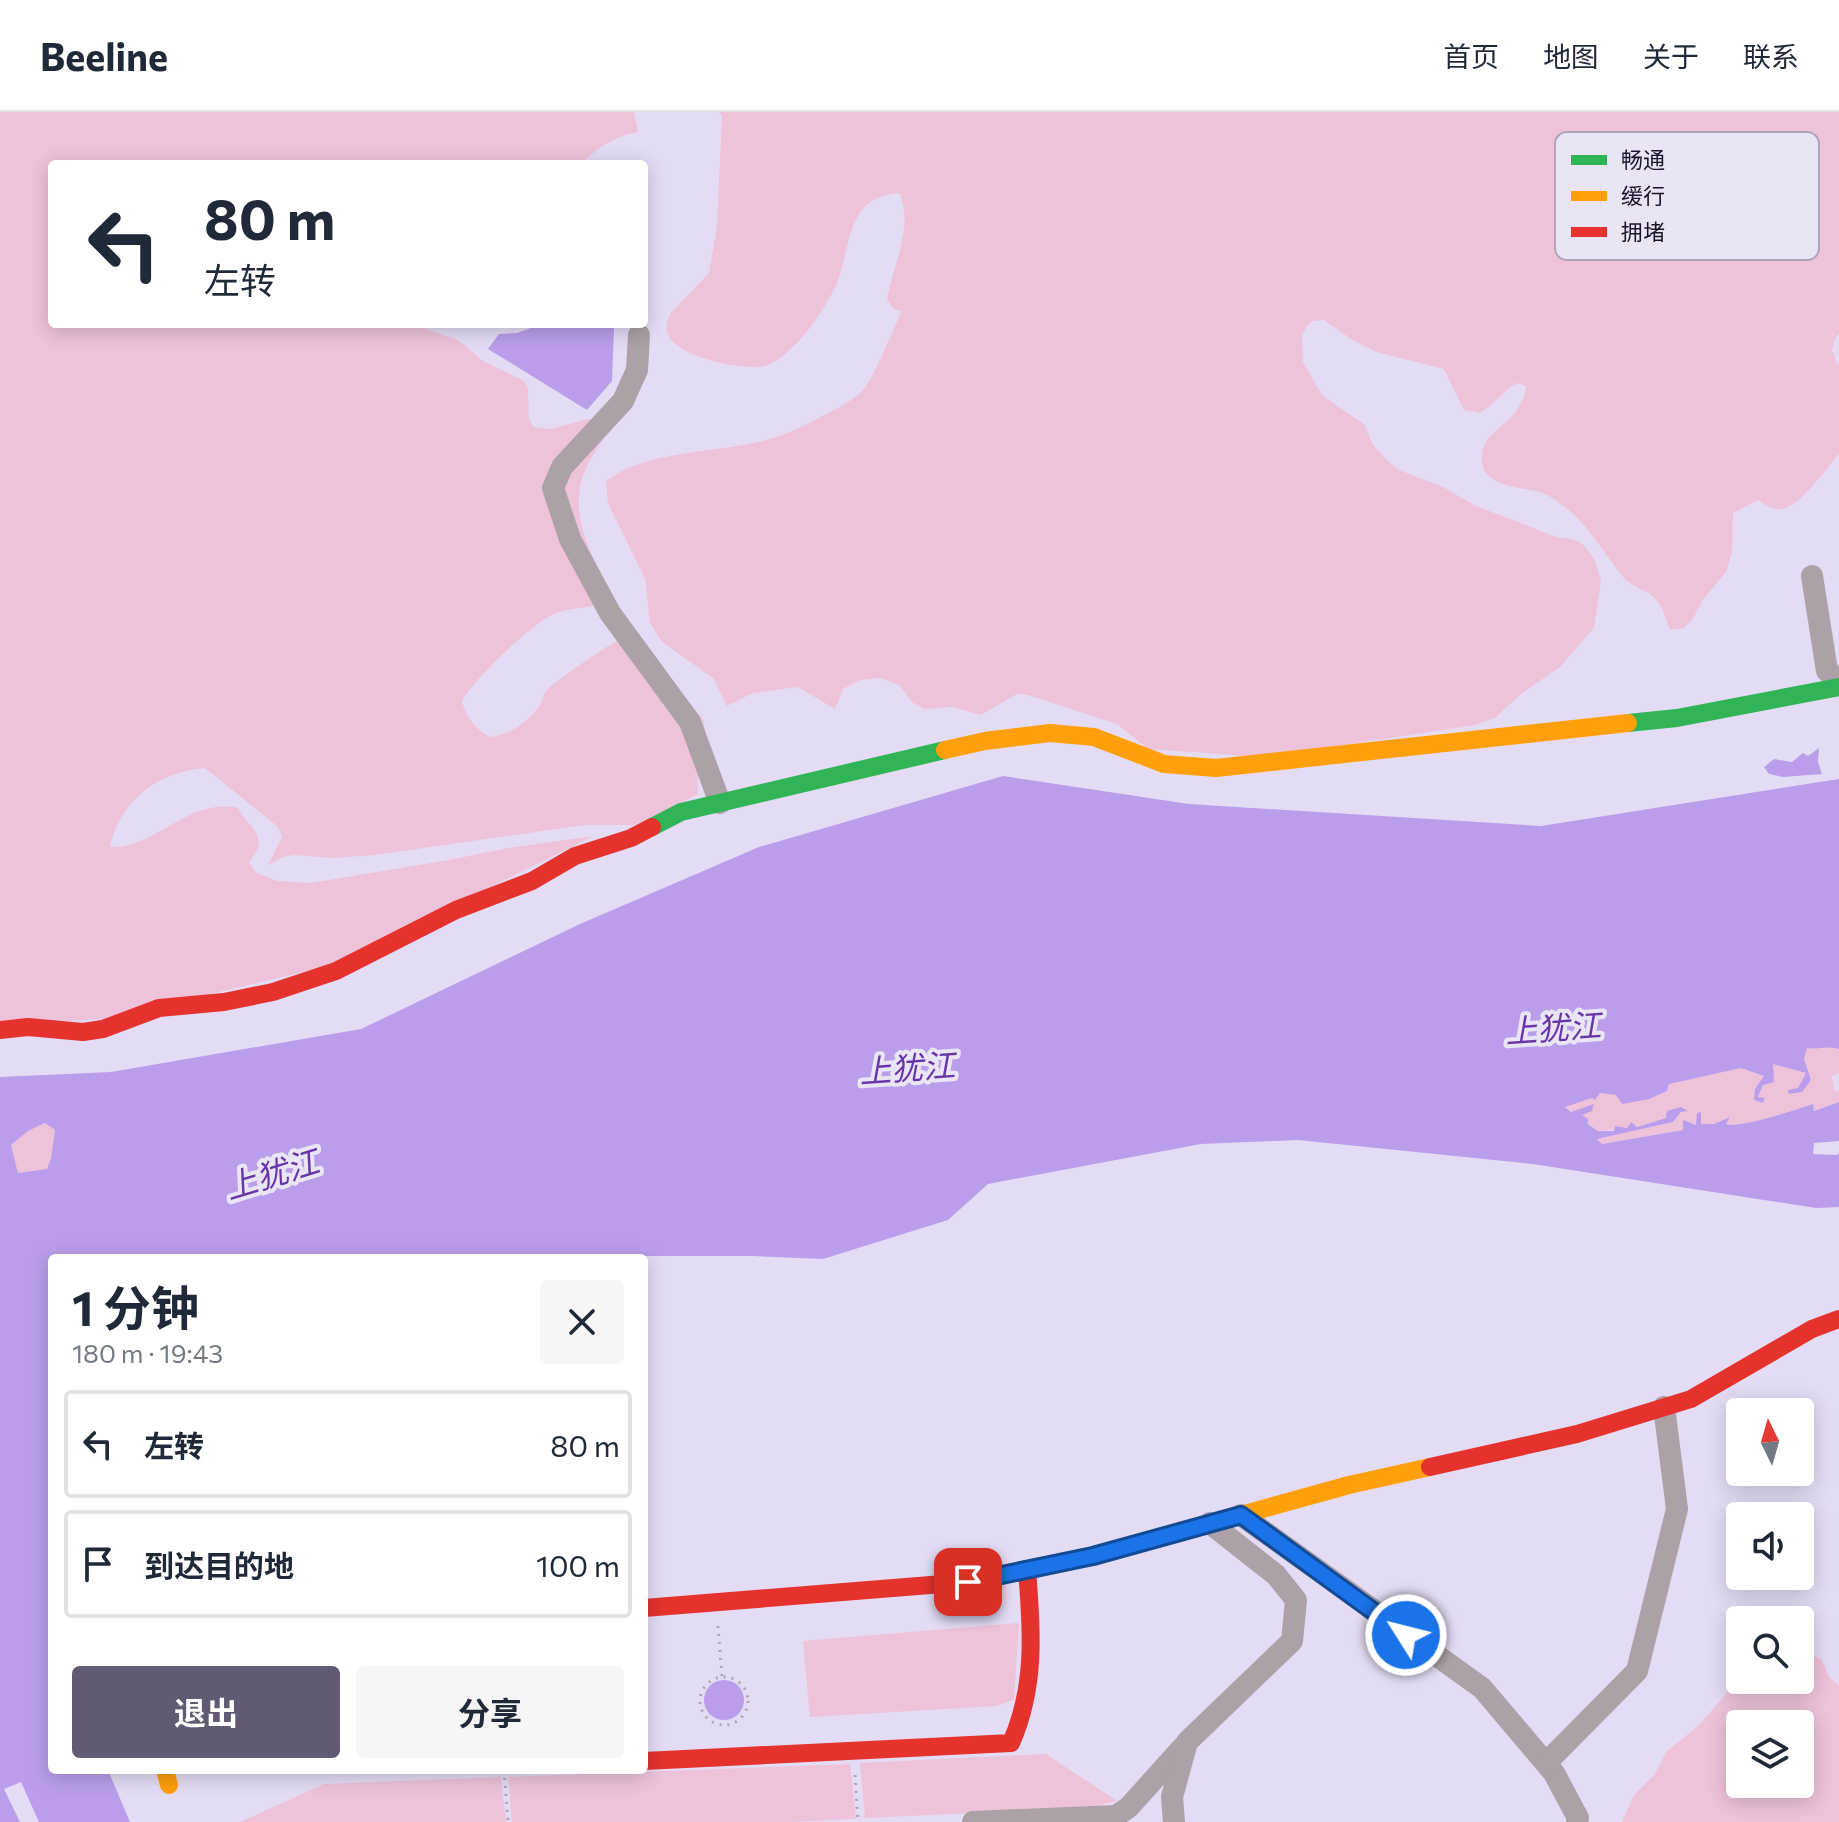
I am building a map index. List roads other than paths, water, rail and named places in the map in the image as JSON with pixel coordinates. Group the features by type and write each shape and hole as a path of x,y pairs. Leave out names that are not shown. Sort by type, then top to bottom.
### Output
{"street":[{"path":"639,335 637,370 623,401 562,467 553,488 570,539 610,613 690,722 720,803"},
{"path":"1812,576 1827,671 1839,680"},
{"path":"0,1030 28,1027 83,1032 103,1029 159,1008 224,1002 273,992 336,971 456,910 532,881 575,856 631,838 681,812 985,741 1050,733 1094,737 1164,764 1216,768 1677,718 1839,687"},
{"path":"648,1608 968,1582 1093,1556 1349,1485 1577,1434 1691,1399 1812,1329 1839,1319"},
{"path":"1546,1763 1637,1671 1677,1509 1664,1407"},
{"path":"1241,1515 1482,1688 1554,1773 1578,1818 1577,1822"},
{"path":"973,1822 1116,1816 1129,1807 1187,1742 1292,1641 1296,1600 1276,1575 1210,1523"},
{"path":"648,1761 1011,1743 1022,1722 1033,1642 1027,1570"},
{"path":"1174,1822 1172,1797 1187,1742"}],"water":[{"path":"531,328 614,328 612,381 587,410 488,349 499,334"},
{"path":"1819,748 1818,762 1822,774 1783,777 1769,774 1764,767 1774,759 1792,762 1803,753 1808,756"},
{"name":"上犹江","path":"1003,776 1189,804 1541,826 1839,779 1839,1049 1807,1048 1804,1059 1811,1080 1802,1092 1789,1094 1788,1090 1798,1088 1806,1073 1773,1064 1774,1082 1763,1085 1758,1097 1765,1098 1763,1103 1754,1100 1755,1089 1764,1076 1741,1068 1669,1084 1667,1091 1649,1099 1622,1104 1616,1095 1600,1093 1595,1100 1592,1098 1565,1107 1571,1112 1594,1104 1592,1111 1582,1115 1598,1131 1614,1131 1615,1126 1627,1128 1631,1122 1637,1127 1666,1118 1667,1111 1681,1107 1688,1111 1681,1112 1673,1122 1597,1139 1602,1144 1683,1130 1683,1120 1696,1125 1697,1113 1701,1112 1701,1124 1714,1124 1730,1117 1726,1124 1733,1125 1813,1104 1814,1111 1839,1102 1839,1141 1814,1143 1813,1154 1838,1155 1839,1152 1839,1207 1816,1208 1533,1164 1298,1140 1201,1144 988,1184 948,1220 823,1259 648,1254 48,1254 48,1774 110,1774 130,1822 39,1822 21,1782 4,1789 20,1822 0,1822 0,1077 111,1072 361,1029 580,924 759,847","holes":["45,1123 55,1130 47,1169 18,1173 11,1145 28,1131"]},
{"path":"724,1680 738,1686 744,1700 738,1714 724,1720 710,1714 704,1700 710,1686"}]}
